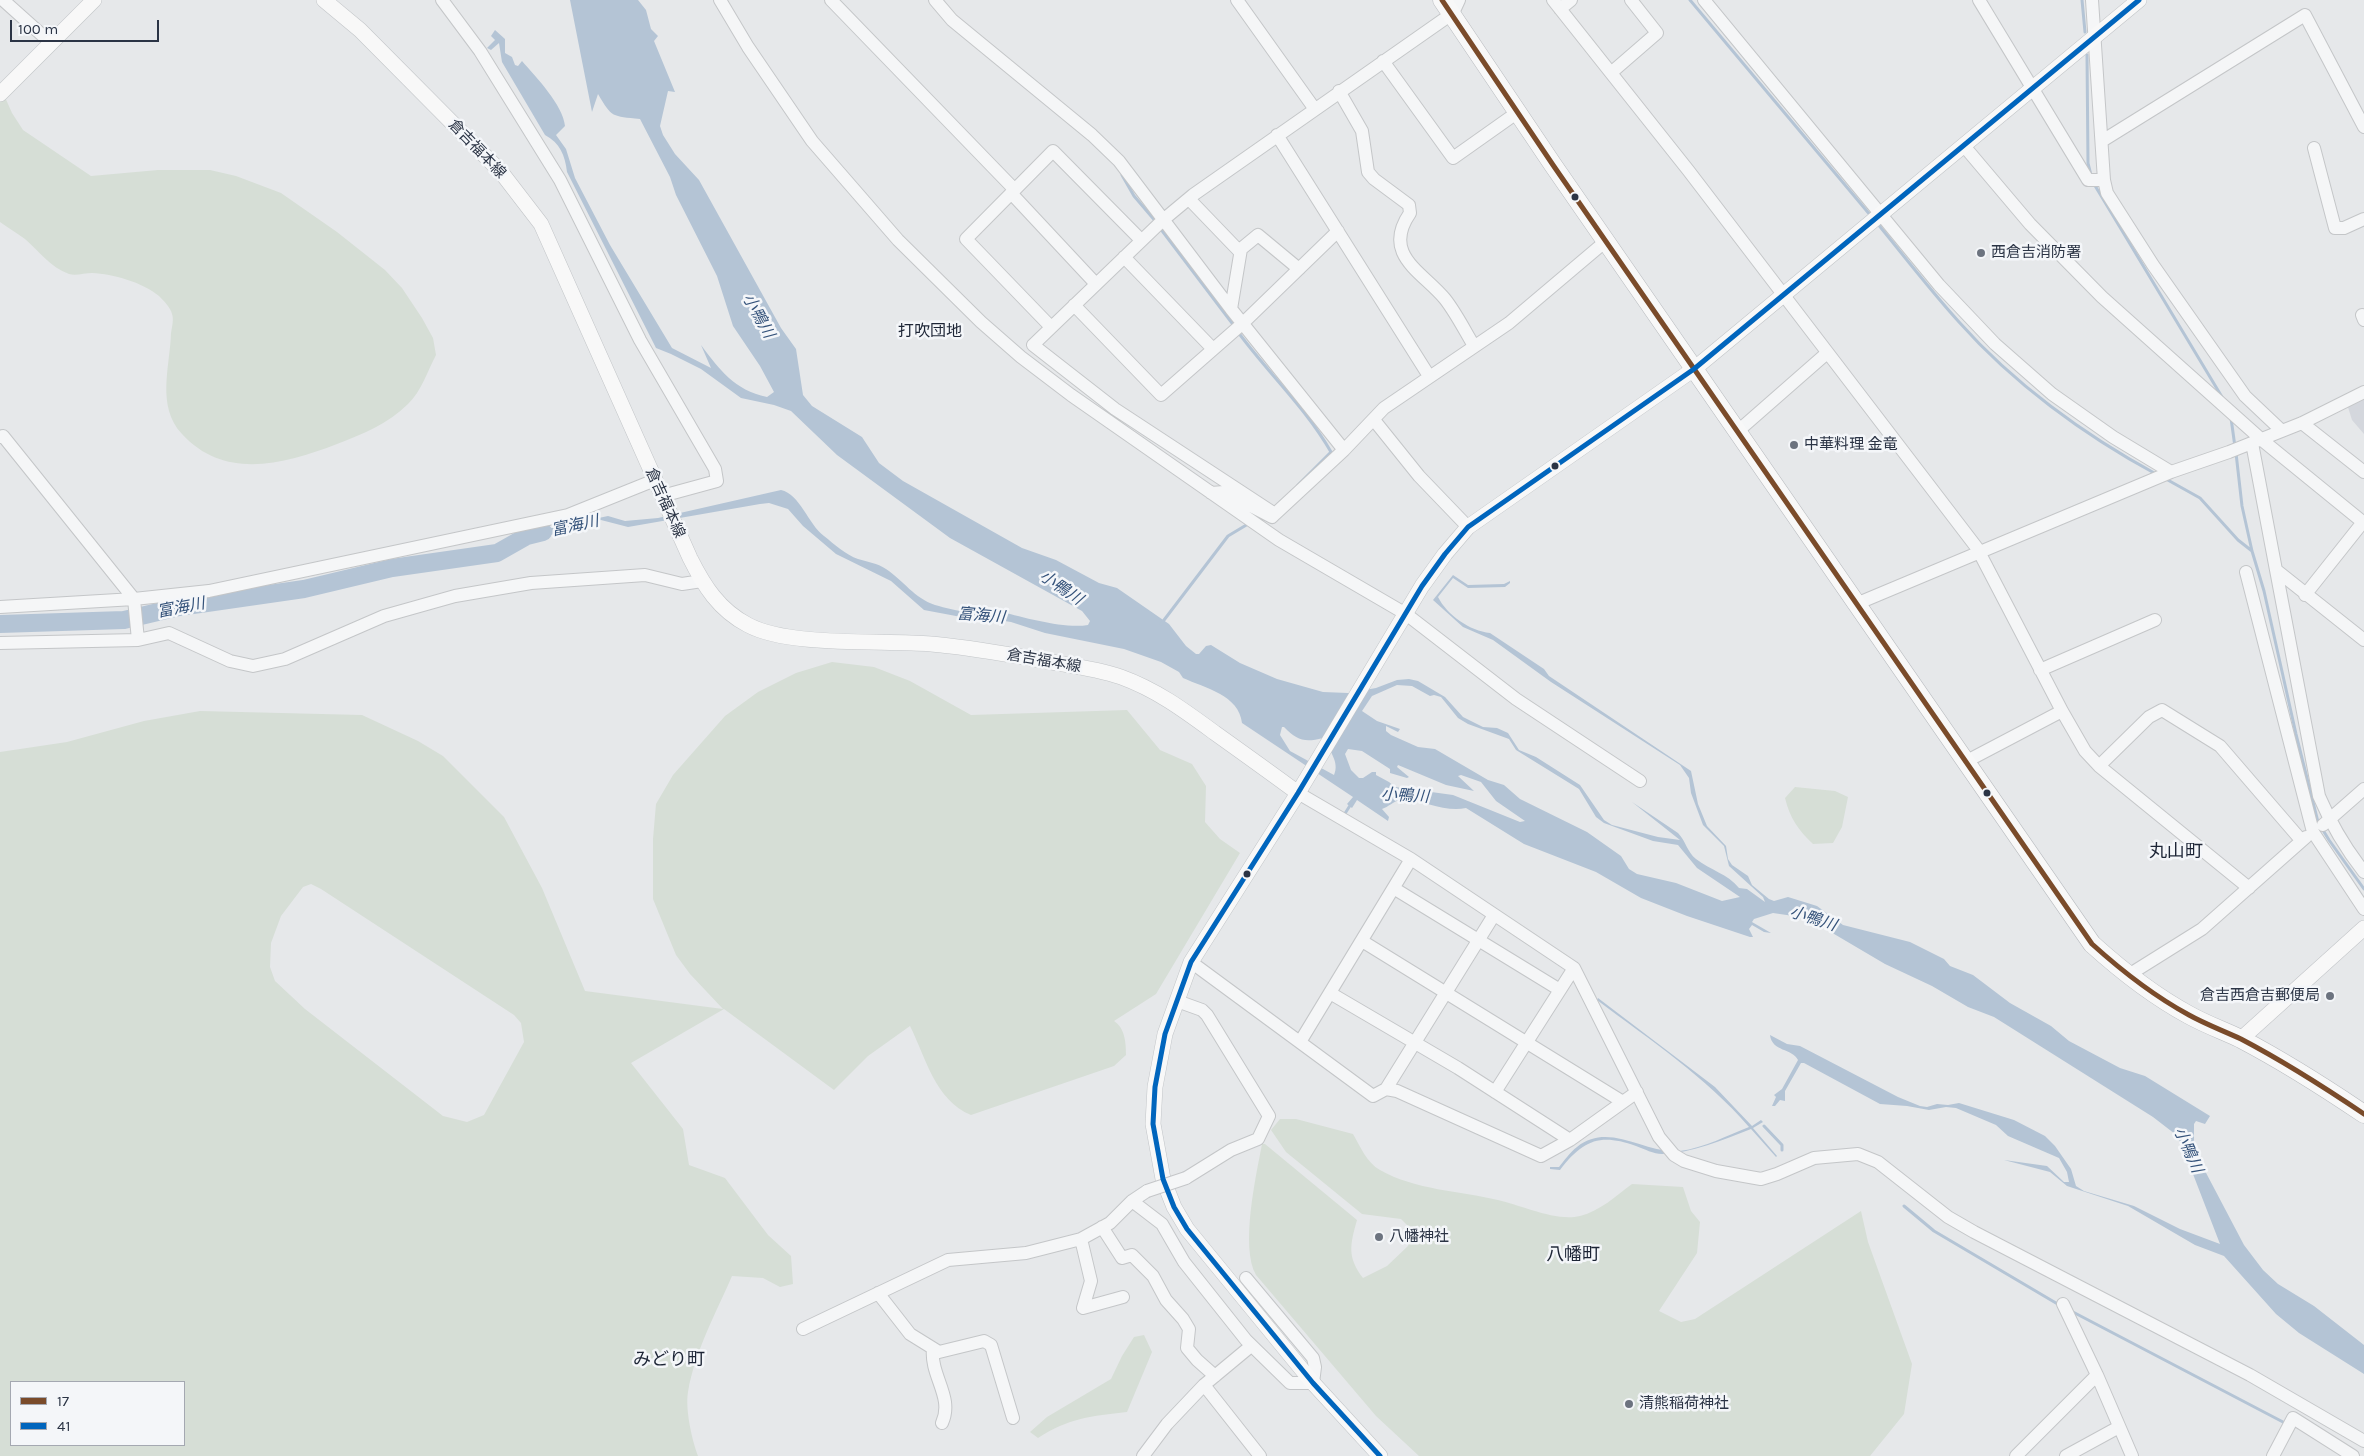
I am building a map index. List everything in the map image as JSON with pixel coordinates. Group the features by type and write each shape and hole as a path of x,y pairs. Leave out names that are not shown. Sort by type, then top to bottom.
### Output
{"highway":[{"path":"1451,4 1518,112 2092,944 2127,976 2192,1017 2240,1039 2328,1090 2364,1114"}],"main road":[{"path":"0,94 94,0"},
{"name":"倉吉福本線","path":"324,0 360,30 501,172 527,204 551,244 663,498 702,581 716,602 732,616 749,626 776,634 804,638 931,644 986,651 1095,670 1120,677 1148,688 1171,702 1298,793"},
{"path":"1380,1456 1313,1383 1187,1229 1174,1207 1163,1178 1153,1124 1155,1087 1165,1034 1191,962 1298,793 1402,621 1445,554 1468,527 1694,369 2139,0"},
{"path":"2240,1039 2364,928"}],"street":[{"path":"3,0 50,43"},
{"path":"442,0 480,51 560,180 640,340 715,470 717,481 663,498"},
{"path":"720,0 748,47 812,141 898,240 981,322 1021,357 1279,540 1640,781"},
{"path":"830,0 1013,192 1096,284"},
{"path":"935,0 952,20 1099,141 1119,161 1242,324 1344,450"},
{"path":"1238,0 1314,108"},
{"path":"1571,0 1556,4 1612,72 1977,548 2062,711 2086,750 2100,766 2249,888"},
{"path":"1612,72 1658,33 1631,0"},
{"path":"1704,0 1877,219 1995,344 2052,394 2168,473"},
{"path":"1979,0 2088,180 2104,180"},
{"path":"2092,0 2104,180 2107,193 2153,265 2245,396 2282,431"},
{"path":"1275,514 1115,409 1033,345 1163,220 1314,108 1383,60 1451,4"},
{"path":"2102,141 2305,15 2364,127"},
{"path":"1383,60 1452,158 1518,112"},
{"path":"1339,91 1362,131 1368,172 1374,179 1409,205 1410,214 1403,224 1401,242 1404,259 1445,300 1474,346"},
{"path":"1277,135 1428,376"},
{"path":"1964,146 2030,224 2102,297 2239,420 2252,443 2319,796 2329,820 2346,849 2364,872"},
{"path":"2314,148 2335,228 2344,228 2364,219"},
{"path":"1051,327 966,240 1053,151 1141,240"},
{"path":"1189,199 1240,252"},
{"path":"1074,305 1161,395 1242,324 1338,231"},
{"path":"1231,309 1240,252 1258,235 1299,269"},
{"path":"1211,493 1224,492 1272,517 1344,450 1384,408 1428,376 1509,323 1606,241"},
{"path":"1124,257 1213,349"},
{"path":"1738,430 1827,353"},
{"path":"1856,604 1979,554 2168,473 2229,452 2302,423 2364,392"},
{"path":"1374,420 1419,476 1468,527"},
{"path":"2302,423 2364,472"},
{"path":"0,437 3,436 33,472 134,602 139,638"},
{"path":"2252,443 2363,522 2305,595"},
{"path":"0,607 134,602 209,590 568,515 655,480"},
{"path":"2276,570 2305,595 2364,640"},
{"path":"2246,572 2313,832 2364,909"},
{"path":"0,643 139,638 169,633 230,661 253,666 285,659 384,616 454,596 531,583 645,575 682,584 702,581"},
{"path":"2040,670 2155,620"},
{"path":"2100,766 2149,717 2162,710 2220,746 2301,840"},
{"path":"1966,762 2062,711"},
{"path":"2127,976 2202,930 2301,840 2329,820 2364,789"},
{"path":"1298,793 1411,860 1574,968 1659,1137 1674,1155 1684,1161 1716,1171 1761,1178 1777,1174 1814,1158 1858,1154 1878,1162 1948,1217 1974,1232 2250,1375 2364,1441"},
{"path":"1300,1042 1411,860"},
{"path":"1395,889 1560,990"},
{"path":"1191,962 1373,1096 1386,1089 1494,914"},
{"path":"1362,941 1623,1102"},
{"path":"1495,1092 1574,968"},
{"path":"1330,993 1414,1042 1570,1140"},
{"path":"802,1329 948,1260 1026,1253 1081,1239 1110,1223 1132,1201 1147,1191 1186,1178 1231,1150 1258,1139 1262,1135 1269,1116 1207,1015 1202,1010 1177,1001"},
{"path":"1386,1089 1397,1091 1541,1156 1570,1140 1637,1092"},
{"path":"1132,1201 1162,1224 1184,1262 1251,1346 1290,1383 1313,1383 1314,1358 1246,1278"},
{"path":"1102,1227 1122,1258 1132,1255 1153,1276 1166,1300 1189,1329 1187,1348 1215,1376"},
{"path":"1081,1239 1091,1280 1083,1308 1123,1297"},
{"path":"878,1293 910,1334 939,1352 955,1350 984,1342 991,1345 1013,1418"},
{"path":"2063,1304 2098,1375 2132,1456"},
{"path":"1143,1456 1167,1424 1204,1385 1251,1346"},
{"path":"934,1349 934,1368 944,1393 947,1413 942,1423"},
{"path":"2016,1456 2098,1375"},
{"path":"1204,1385 1260,1456"},
{"path":"2273,1456 2294,1418 2353,1456"},
{"path":"2066,1456 2119,1427"}],"shaded area":[{"path":"0,86 12,113 23,130 91,176 158,170 210,170 236,176 281,193 337,232 385,270 402,288 433,338 436,355 413,399 400,411 375,428 317,451 276,462 236,463 217,458 199,449 182,434 174,423 169,411 166,386 173,318 165,302 152,291 118,277 92,273 72,275 62,271 25,239 0,222"},
{"path":"2364,395 2364,434 2352,420 2347,404"},
{"path":"832,662 874,667 910,681 971,715 1127,710 1160,750 1192,764 1206,786 1205,822 1220,839 1240,853 1156,994 1114,1021 1123,1032 1126,1055 1114,1066 971,1115 959,1108 940,1089 910,1026 868,1056 834,1090 724,1009 631,1063 683,1129 689,1165 725,1178 768,1235 791,1256 793,1284 780,1287 763,1278 732,1276 701,1347 688,1392 687,1407 693,1442 698,1456 0,1456 0,752 67,742 144,721 200,711 362,715 418,741 443,756 504,817 542,888 585,991 723,1009 690,974 676,955 653,899 653,839 656,804 673,775 725,716 758,692 796,673","holes":["311,884 514,1015 521,1023 524,1042 484,1115 467,1122 443,1116 305,1009 275,981 270,967 271,943 281,916 303,887"]},
{"path":"1795,787 1835,791 1848,797 1842,827 1833,843 1813,844 1795,823 1785,798"},
{"path":"1280,1119 1296,1119 1353,1134 1364,1154 1375,1167 1408,1182 1498,1200 1560,1217 1580,1216 1594,1211 1608,1203 1632,1184 1683,1187 1691,1211 1700,1222 1697,1253 1659,1311 1681,1322 1695,1319 1861,1211 1868,1242 1912,1364 1904,1414 1870,1456 1419,1456 1376,1416 1256,1275 1251,1263 1249,1230 1253,1192 1262,1144 1265,1144 1357,1220 1351,1250 1354,1264 1363,1278 1387,1266 1408,1246 1412,1230 1401,1219 1362,1214 1286,1152 1271,1130"},
{"path":"1144,1335 1152,1352 1127,1412 1070,1422 1038,1438 1030,1432 1047,1417 1111,1379 1134,1337"}],"water":[{"name":"小鴨川","path":"570,0 638,0 646,10 651,29 658,36 654,41 675,92 668,91 660,126 663,135 675,154 699,180 781,328 796,349 803,395 812,406 862,437 879,463 903,481 1022,548 1056,560 1099,583 1117,588 1169,624 1186,646 1196,654 1199,654 1206,646 1211,645 1240,663 1277,679 1323,692 1348,693 1376,688 1397,680 1409,679 1418,681 1445,697 1463,717 1483,727 1497,728 1508,733 1519,750 1536,757 1580,785 1604,820 1612,825 1658,837 1680,840 1632,802 1678,833 1691,853 1701,863 1730,879 1739,888 1747,889 1765,902 1763,897 1729,866 1724,846 1703,825 1691,793 1689,778 1680,765 1551,682 1493,640 1463,627 1433,600 1453,575 1468,585 1504,584 1510,581 1505,587 1468,588 1453,578 1438,597 1447,610 1460,621 1482,632 1490,633 1544,669 1549,676 1691,771 1698,804 1707,826 1726,846 1728,859 1732,865 1748,876 1752,885 1769,899 1774,901 1788,897 1817,906 1843,925 1910,942 1944,959 1950,966 1973,975 2010,1003 2051,1026 2069,1041 2120,1068 2145,1076 2210,1116 2205,1124 2196,1121 2194,1124 2194,1150 2244,1245 2263,1270 2278,1284 2314,1306 2364,1345 2364,1374 2299,1333 2276,1314 2224,1256 2195,1245 2128,1206 2067,1186 2050,1172 2004,1160 2047,1166 2064,1182 2069,1182 2067,1172 2059,1158 2008,1136 1996,1125 1956,1108 1946,1107 1929,1110 1880,1104 1804,1063 1801,1063 1785,1091 1785,1101 1780,1100 1775,1106 1772,1106 1776,1097 1774,1095 1782,1089 1798,1060 1791,1053 1774,1044 1770,1035 1787,1044 1800,1046 1898,1097 1920,1106 1927,1107 1937,1104 1959,1103 2014,1120 2045,1136 2055,1146 2071,1169 2076,1186 2084,1191 2134,1206 2180,1229 2220,1244 2181,1143 2175,1134 2153,1117 1994,1017 1968,1007 1932,986 1885,964 1807,918 1773,913 1754,919 1752,922 1771,933 1764,932 1752,925 1749,929 1753,937 1750,937 1641,898 1596,872 1524,844 1466,808 1450,809 1400,800 1382,809 1389,817 1388,821 1357,800 1352,808 1347,804 1353,797 1242,723 1240,713 1228,699 1211,689 1183,678 1179,672 1161,662 1124,649 1045,633 1011,622 986,618 972,619 924,610 891,581 836,554 803,526 788,509 769,503 628,527 601,520 562,533 520,539 518,535 608,516 625,521 658,518 781,490 788,493 799,503 818,531 840,549 858,559 886,569 915,594 928,602 960,611 998,611 1068,626 1088,625 1090,621 1082,611 950,538 837,455 791,411 774,405 741,398 701,369 656,348 567,172 561,150 545,135 502,62 499,43 491,50 487,48 495,40 491,36 495,30 505,39 505,53 512,57 515,65 518,66 522,61 554,100 565,126 556,135 566,149 575,178 610,245 672,348 711,368 701,345 729,378 755,394 767,397 774,392 760,366 733,326 717,276 640,119 618,116 610,112 598,94 592,112","holes":["1397,685 1412,686 1430,696 1441,697 1458,718 1468,724 1509,739 1516,750 1579,789 1596,817 1604,823 1653,841 1678,845 1697,868 1740,897 1722,901 1676,883 1637,874 1629,869 1621,856 1587,832 1520,799 1504,785 1488,780 1435,749 1418,747 1391,735 1386,731 1386,726 1398,732 1400,729 1377,721 1362,711 1372,696","1282,727 1297,738 1306,740 1323,738 1335,761 1334,775 1290,751 1280,735","1348,749 1362,751 1390,769 1390,773 1407,778 1409,777 1397,767 1398,765 1446,785 1474,791 1458,776 1461,775 1481,782 1496,801 1525,821 1520,822 1453,795 1395,787 1376,775 1376,772 1359,778 1351,770 1345,754"]},
{"path":"1598,998 1715,1087 1752,1126 1761,1120 1763,1122 1753,1128 1777,1156 1751,1129 1696,1149 1662,1154 1623,1142 1602,1140 1585,1146 1568,1160 1560,1170 1550,1169 1550,1167 1559,1167 1577,1147 1589,1140 1602,1137 1615,1138 1667,1151 1680,1151 1707,1144 1749,1127 1696,1075 1597,1000"}],"waterway":[{"path":"1690,0 1871,216"},
{"path":"2082,0 2085,32"},
{"path":"2087,55 2088,163 2091,175"},
{"path":"1122,175 1134,196 1157,223"},
{"path":"2094,184 2222,397"},
{"path":"1877,223 1948,310 2002,366 2076,425 2156,474"},
{"path":"1160,228 1235,327"},
{"path":"1238,332 1310,420 1331,452 1298,485"},
{"path":"2231,418 2235,447"},
{"path":"2236,453 2242,506 2252,551 2264,591 2318,822 2364,889"},
{"path":"2166,479 2200,498 2238,540 2252,551"},
{"path":"1161,624 1228,536 1248,524"},
{"name":"富海川","path":"0,624 124,620 179,607 304,589 392,568 497,553 527,536 543,532"},
{"path":"1344,815 1351,804"},
{"path":"1764,1126 1782,1145 1782,1150"},
{"path":"1904,1206 1934,1231 2061,1306"},
{"path":"2071,1311 2283,1422"}],"transit line":[{"name":"17","path":"1442,0 1553,165 2092,944 2150,991 2175,1007 2272,1056 2364,1114"},
{"name":"41","path":"1380,1456 1313,1383 1187,1229 1174,1207 1163,1179 1153,1124 1155,1087 1165,1034 1191,962 1298,793 1422,586 1445,554 1468,527 1694,369 2139,0"}],"place":[{"name":"西倉吉消防署","path":"1981,253"},
{"name":"中華料理 金竜","path":"1794,445"},
{"name":"倉吉西倉吉郵便局","path":"2330,996"},
{"name":"八幡神社","path":"1379,1237"},
{"name":"清熊稲荷神社","path":"1629,1404"}],"district":[{"name":"打吹団地","path":"930,331"},
{"name":"丸山町","path":"2176,852"},
{"name":"八幡町","path":"1573,1255"},
{"name":"みどり町","path":"669,1360"}]}
